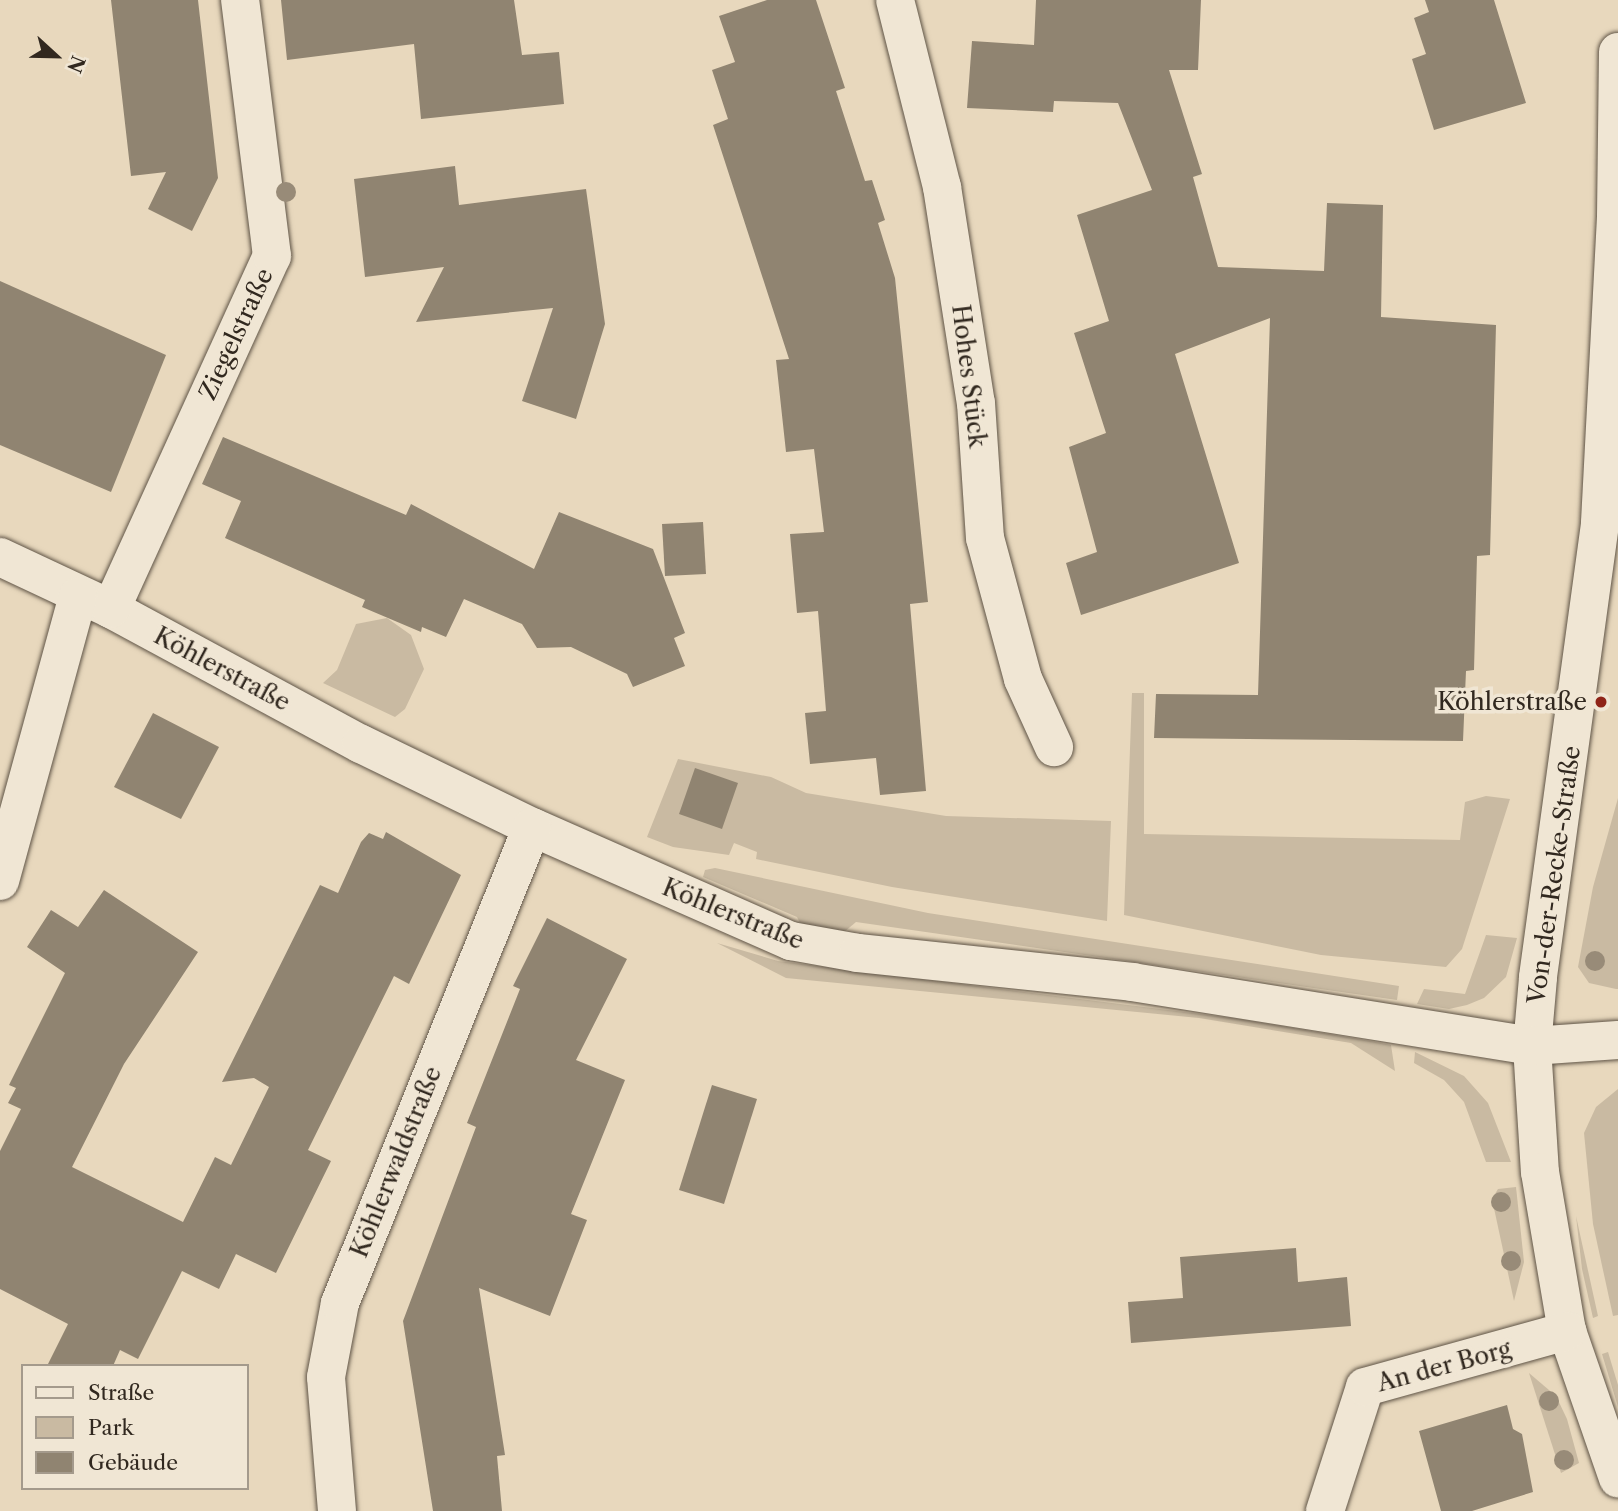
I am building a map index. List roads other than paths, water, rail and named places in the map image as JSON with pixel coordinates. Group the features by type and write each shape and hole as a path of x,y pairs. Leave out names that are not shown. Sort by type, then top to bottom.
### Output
{"street":[{"name":"Ziegelstraße","path":"94,603 272,256 240,0"},
{"name":"Hohes Stück","path":"895,0 942,187 976,403 985,538 1023,679 1054,747"},
{"name":"Von-der-Recke-Straße","path":"1618,52 1616,217 1600,524 1532,1046 1541,1172 1567,1331 1618,1478"},
{"name":"Köhlerstraße","path":"0,557 94,603 361,744 532,827 676,893 816,947 1132,982 1532,1046 1618,1040"},
{"path":"0,881 94,603"},
{"name":"Köhlerwaldstraße","path":"337,1511 326,1377 340,1303 532,827"},
{"name":"An der Borg","path":"1325,1511 1365,1387 1567,1331"}],"place":[{"name":"Köhlerstraße","path":"1601,702"}]}
